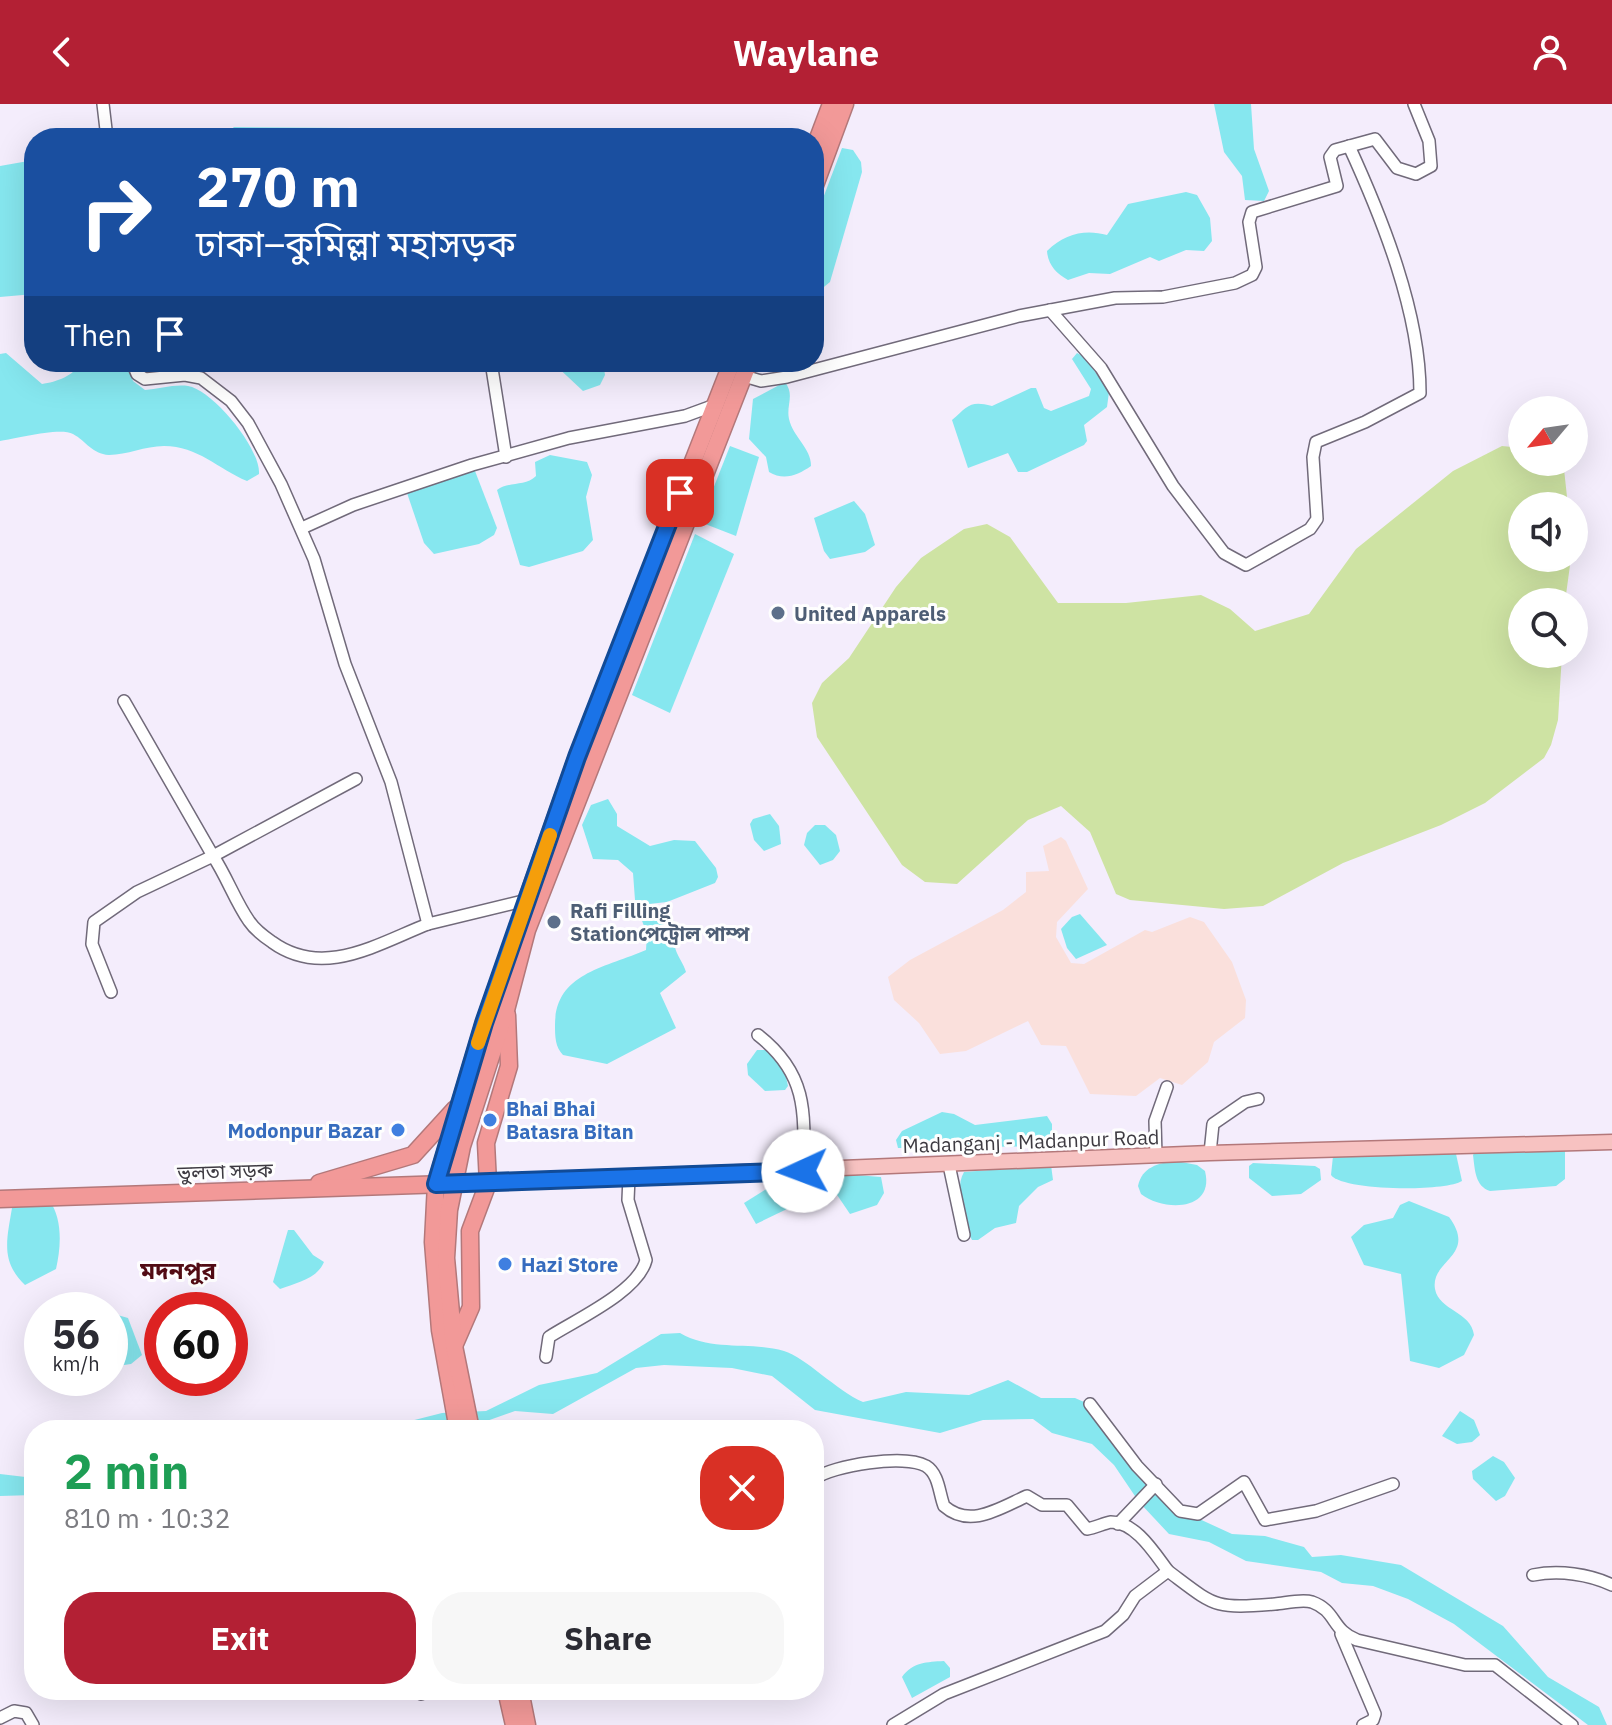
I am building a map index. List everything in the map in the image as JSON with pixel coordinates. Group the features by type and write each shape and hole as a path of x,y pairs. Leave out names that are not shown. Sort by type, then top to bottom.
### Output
{"highway":[{"path":"824,161 845,104"},
{"path":"820,128 826,106"},
{"path":"467,1420 440,1330 435,1271 444,1184 464,1098 484,1023 577,757 728,372"},
{"path":"458,1420 446,1258 444,1184 506,1010 527,930 572,820 671,556 746,372"},
{"path":"454,1346 471,1307 470,1231 488,1183 486,1143 509,1066 506,1010"},
{"path":"307,1188 354,1170 413,1155 464,1098"},
{"name":"ভুলতা সড়ক","path":"0,1199 444,1184"},
{"path":"508,1700 514,1725"},
{"path":"522,1700 527,1725"}],"main road":[{"name":"Madanganj - Madanpur Road","path":"444,1184 1210,1153 1612,1142"}],"street":[{"path":"103,104 106,128"},
{"path":"824,367 967,327 1115,298 1163,297 1243,280 1256,267 1249,222 1252,212 1334,187 1338,182 1330,157 1335,150 1375,139 1397,168 1416,174 1431,166 1432,152 1414,104"},
{"path":"1050,310 1101,368 1173,486 1216,546 1240,564 1279,548 1310,529 1317,519 1313,457 1316,442 1420,393 1396,265 1382,219 1349,146"},
{"path":"136,372 145,379 185,375 201,378 231,401 248,423 302,528 345,664 391,782 428,924"},
{"path":"493,372 506,457"},
{"path":"750,372 761,381 805,372"},
{"path":"302,528 376,496 569,438 685,416 715,405"},
{"path":"124,701 256,931 298,956 326,960 347,957 428,924 527,900"},
{"path":"111,992 92,944 94,922 137,892 213,856 356,779"},
{"path":"758,1035 777,1051 801,1094 805,1118 803,1171"},
{"path":"1156,1156 1155,1121 1167,1087"},
{"path":"1210,1153 1213,1124 1245,1102 1258,1099"},
{"path":"949,1165 964,1235"},
{"path":"546,1357 549,1337 619,1293 645,1267 646,1260 628,1200 629,1177"},
{"path":"1090,1404 1137,1466 1180,1511 1198,1514 1244,1482 1265,1520 1316,1511 1393,1484"},
{"path":"824,1473 852,1465 919,1464 935,1475 944,1506 965,1517 979,1516 1031,1496 1042,1505 1071,1507 1087,1529 1118,1524 1156,1484"},
{"path":"1118,1524 1148,1544 1168,1571 1194,1594 1219,1605 1234,1607 1309,1601 1326,1609 1341,1634 1375,1714 1373,1720 1363,1725"},
{"path":"893,1725 944,1694 1105,1631 1123,1615 1135,1596 1168,1571"},
{"path":"1533,1575 1551,1572 1598,1579 1612,1585"},
{"path":"1341,1634 1465,1665 1495,1665 1572,1725"},
{"path":"0,1718 14,1711 26,1713 33,1725"}],"shaded area":[{"path":"1061,837 1066,841 1088,889 1057,922 1056,937 1071,963 1084,964 1145,930 1152,932 1190,917 1204,922 1232,962 1246,1000 1245,1018 1214,1042 1208,1062 1182,1085 1160,1078 1136,1096 1090,1094 1066,1046 1041,1045 1028,1021 966,1051 940,1054 919,1023 894,1000 888,977 910,960 1003,910 1026,892 1026,872 1049,871 1043,846"}],"green space":[{"path":"1502,446 1508,447 1508,476 1565,476 1566,492 1508,492 1508,572 1569,572 1567,588 1508,588 1508,668 1561,668 1558,720 1551,745 1544,758 1485,803 1441,825 1343,863 1263,906 1224,909 1130,900 1116,894 1090,832 1061,806 1028,820 957,884 925,882 902,865 817,737 812,703 822,683 849,658 896,587 921,558 964,529 987,524 1010,537 1058,603 1126,603 1201,595 1230,609 1255,631 1309,614 1356,549 1453,471"}],"water":[{"path":"1214,104 1251,104 1254,149 1269,191 1264,201 1245,200 1242,176 1224,152"},
{"path":"234,127 353,128 233,128"},
{"path":"842,148 853,150 861,162 862,172 830,282 824,287 824,196"},
{"path":"24,162 24,295 0,297 0,166"},
{"path":"1186,192 1197,195 1210,218 1212,241 1204,251 1186,250 1159,261 1150,257 1110,274 1089,273 1068,280 1051,264 1047,251 1054,245 1076,234 1091,232 1107,235 1128,204"},
{"path":"6,353 24,368 24,372 42,384 59,380 72,372 130,372 133,381 145,390 188,386 198,390 234,422 252,450 259,474 247,481 198,454 176,447 157,446 116,455 103,454 66,432 0,441 0,354"},
{"path":"1077,353 1085,357 1109,392 1107,407 1084,425 1087,441 1084,445 1027,472 1018,472 1008,453 968,468 952,420 970,406 992,406 1031,388 1036,388 1044,408 1051,411 1089,396 1091,389 1072,359"},
{"path":"563,372 605,372 600,385 583,391"},
{"path":"785,382 790,396 789,419 811,466 785,476 769,472 766,457 749,439 753,399"},
{"path":"730,446 759,457 736,536 700,522"},
{"path":"550,455 587,462 592,475 586,497 593,540 583,551 529,567 520,565 497,490 532,479 536,476 535,462"},
{"path":"468,470 475,471 497,528 494,535 479,544 434,554 424,543 407,493"},
{"path":"854,501 865,514 875,545 865,552 830,559 824,551 814,518"},
{"path":"695,534 734,554 670,713 632,695"},
{"path":"608,799 617,814 617,826 650,846 674,840 695,841 716,868 718,877 715,883 667,902 640,905 635,900 633,873 618,860 593,859 582,825 591,805"},
{"path":"770,814 779,826 781,844 764,851 754,840 750,824 753,819"},
{"path":"815,825 825,825 836,835 840,851 833,860 820,865 804,845 807,833"},
{"path":"658,909 673,919 676,950 686,972 660,993 676,1028 607,1064 563,1055 557,1045 555,1025 563,994 585,975 646,950 647,934 641,918 645,911"},
{"path":"1080,914 1107,945 1076,959 1067,948 1061,929 1072,917"},
{"path":"757,1050 771,1050 785,1072 788,1086 785,1090 765,1091 748,1075 747,1064"},
{"path":"942,1112 954,1114 975,1125 1047,1116 1052,1124 1052,1143 1048,1146 898,1148 896,1140 902,1131"},
{"path":"1565,1147 1565,1179 1556,1186 1490,1191 1481,1185 1477,1177 1473,1155 1477,1149"},
{"path":"1450,1151 1456,1154 1462,1181 1452,1185 1373,1187 1339,1180 1331,1175 1333,1156"},
{"path":"1176,1161 1197,1165 1205,1171 1206,1184 1195,1201 1162,1204 1141,1194 1138,1186 1147,1170"},
{"path":"1253,1163 1315,1166 1320,1169 1321,1180 1301,1194 1272,1196 1249,1178 1249,1166"},
{"path":"1051,1165 1053,1180 1038,1187 1019,1206 1016,1223 995,1228 978,1240 972,1240 961,1206 960,1188 964,1172"},
{"path":"843,1174 881,1177 884,1193 877,1205 850,1214 829,1183"},
{"path":"768,1188 785,1195 787,1209 756,1224 744,1203"},
{"path":"49,1200 57,1216 60,1233 56,1269 25,1285 12,1267 7,1249 12,1208 18,1203"},
{"path":"1409,1201 1449,1217 1457,1230 1456,1249 1439,1271 1435,1289 1442,1302 1467,1321 1474,1335 1464,1355 1439,1368 1410,1361 1401,1274 1364,1265 1351,1237 1364,1225 1393,1218 1400,1205"},
{"path":"288,1230 294,1230 313,1255 324,1262 316,1273 280,1289 273,1282"},
{"path":"128,1318 142,1355 128,1364"},
{"path":"680,1333 705,1342 784,1351 863,1402 906,1392 969,1395 1008,1380 1041,1398 1075,1398 1084,1402 1135,1472 1195,1517 1232,1534 1265,1536 1304,1547 1312,1557 1341,1555 1401,1565 1503,1626 1548,1677 1599,1707 1607,1725 1588,1725 1454,1624 1408,1599 1373,1586 1342,1583 1321,1572 1246,1561 1209,1542 1169,1534 1139,1502 1114,1465 1092,1444 1052,1433 1033,1419 983,1420 940,1433 815,1410 772,1376 732,1368 664,1365 636,1368 553,1414 515,1411 490,1420 414,1420 442,1413 486,1411 539,1385 597,1373 661,1334"},
{"path":"1460,1411 1474,1420 1480,1435 1472,1442 1457,1444 1442,1436"},
{"path":"1493,1456 1504,1462 1515,1478 1505,1496 1496,1501 1473,1479 1472,1471"},
{"path":"0,1474 24,1477 24,1495 0,1496"},
{"path":"944,1661 950,1668 950,1677 912,1698 902,1677 906,1672 921,1664"}],"slow traffic":[{"path":"478,1043 550,835"}],"place":[{"name":"United Apparels","path":"778,613"},
{"name":"Rafi Filling Stationপেট্রোল পাম্প","path":"554,922"},
{"name":"Bhai Bhai Batasra Bitan","path":"490,1120"},
{"name":"Modonpur Bazar","path":"398,1130"},
{"name":"Hazi Store","path":"505,1264"}],"district":[{"name":"মদনপুর","path":"178,1270"}],"route":[{"path":"680,493 577,757 484,1023 436,1184 803,1171"}]}
